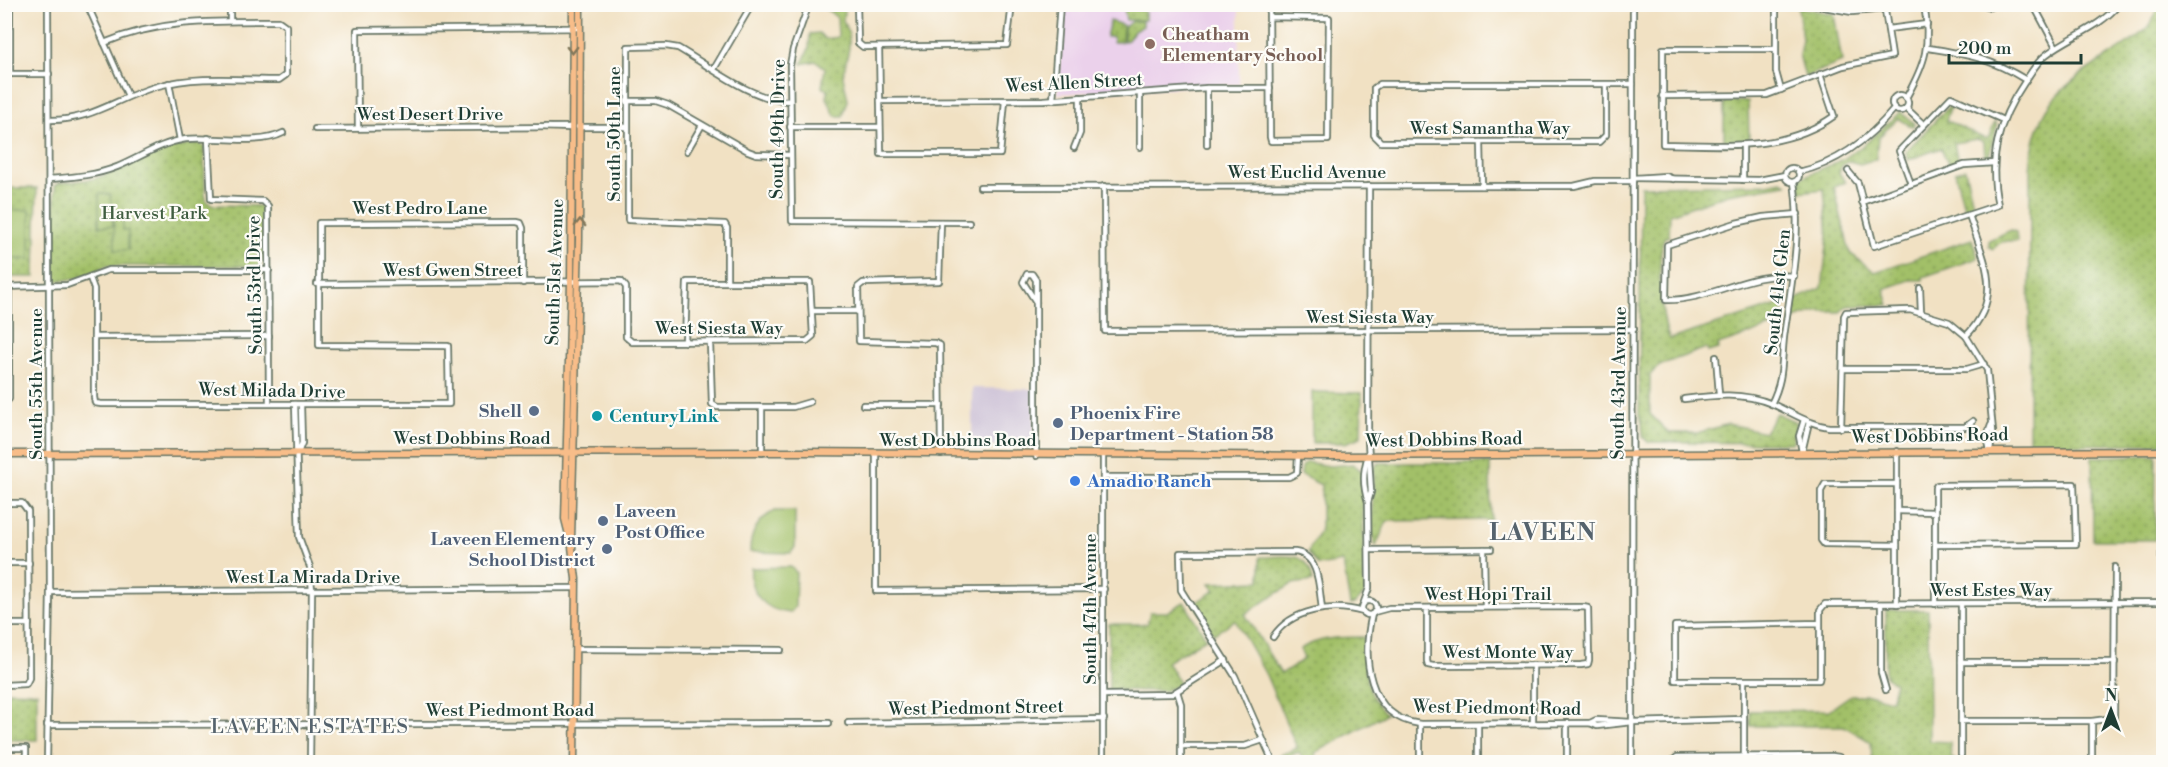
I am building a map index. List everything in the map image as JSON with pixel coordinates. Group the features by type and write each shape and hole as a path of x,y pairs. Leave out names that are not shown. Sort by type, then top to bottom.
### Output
{"main road":[{"name":"South 51st Avenue","path":"573,4 576,28 574,374 565,527 571,539 576,588 574,762"},
{"name":"South 51st Avenue","path":"576,28 580,4"},
{"name":"South 51st Avenue","path":"569,453 568,336 575,281"},
{"path":"568,336 571,343 571,368 574,374"},
{"name":"West Dobbins Road","path":"4,454 762,453 1368,456 1633,452 2163,451"}],"street":[{"path":"10,4 7,74 49,74"},
{"name":"South 55th Avenue","path":"47,762 50,592 48,4"},
{"path":"87,4 128,96"},
{"path":"230,4 230,21"},
{"path":"752,4 714,69 758,96 773,101 790,101"},
{"name":"South 49th Drive","path":"809,4 791,57 792,221 941,222"},
{"path":"857,4 860,46 879,47 1007,45 1012,4"},
{"path":"1053,100 1060,4"},
{"path":"1269,4 1269,17 1270,88 1271,141 1328,140 1329,18 1269,17"},
{"name":"South 43rd Avenue","path":"1632,762 1633,4"},
{"path":"1776,4 1776,72 1781,90"},
{"path":"1662,96 1754,96 1781,90 1820,74 1863,61 1892,56 1885,7 1852,12 1807,4"},
{"path":"1906,108 1908,104 1906,98 1919,75 1928,48 1924,5 1952,4"},
{"path":"1983,4 1990,7"},
{"path":"2033,4 2056,47"},
{"path":"1848,171 1858,183 1874,246 1998,205 1994,163 1997,138 2011,102 2040,60 2056,47 2102,21 2119,4"},
{"path":"49,120 84,117 128,96 169,83 284,78 286,75 286,36 283,23 230,21 162,25 128,33 104,43"},
{"path":"1888,29 1927,24"},
{"path":"358,128 357,30 576,28"},
{"name":"South 50th Lane","path":"714,69 674,47 628,47 628,220 725,224 727,281"},
{"path":"879,47 881,154 1000,154 1005,101"},
{"path":"1928,48 1975,55 2026,80"},
{"path":"1775,49 1663,49 1663,144 1743,145 1780,141 1802,134 1834,116 1820,74"},
{"path":"169,83 180,140"},
{"path":"1606,84 1633,84"},
{"name":"West Samantha Way","path":"1606,84 1604,139 1599,142 1381,142 1376,140 1374,88 1376,85 1606,84"},
{"path":"1207,88 1207,145"},
{"name":"West Allen Street","path":"880,101 1053,100 1207,88 1270,88"},
{"path":"1140,93 1140,147"},
{"name":"West Euclid Avenue","path":"980,188 1574,186 1595,181 1666,176 1673,179 1759,180 1785,176 1789,168 1794,167 1799,172 1826,163 1868,136 1895,108 1893,104 1895,98 1899,95 1906,98"},
{"path":"1911,184 1899,151 1951,97 2003,120"},
{"path":"1074,148 1080,133 1080,98"},
{"path":"627,101 662,103 756,154 790,155"},
{"path":"1895,108 1902,110 1906,108"},
{"path":"1906,108 1924,125"},
{"path":"687,152 702,125"},
{"name":"West Desert Drive","path":"315,129 627,127"},
{"path":"790,127 880,127"},
{"path":"48,179 85,176 105,171 151,150 180,140 269,138 283,133"},
{"name":"South 53rd Drive","path":"208,138 211,199 267,202 269,403"},
{"path":"1481,142 1482,186"},
{"path":"1743,145 1743,180"},
{"path":"1862,202 1964,165 1994,163"},
{"path":"1785,176 1788,181 1794,182 1798,179 1799,172"},
{"name":"South 41st Glen","path":"1771,404 1782,378 1784,339 1798,249 1798,214 1794,182"},
{"name":"West Siesta Way","path":"1104,186 1105,331 1634,329"},
{"path":"1369,186 1368,456 1371,492 1368,502 1369,588 1374,604 1369,626"},
{"path":"1794,276 1777,274 1682,301 1666,300 1666,245 1736,223 1763,217 1798,214"},
{"path":"1966,336 1981,319 1990,288 1986,267 1969,215"},
{"path":"941,455 940,345 859,341 860,284 939,281 941,222 969,222"},
{"name":"West Pedro Lane","path":"317,284 319,223 521,223 523,283"},
{"path":"6,404 7,287 67,285 108,270 269,270"},
{"path":"1036,302 1023,285 1023,279 1028,274 1032,274 1036,280 1036,302 1036,456"},
{"path":"90,278 94,289 94,337 269,336"},
{"name":"West Gwen Street","path":"317,284 621,281 625,284 628,340"},
{"path":"685,342 687,282 810,282 812,311 858,311"},
{"name":"West Milada Drive","path":"94,337 95,403 449,404 448,346 319,345 317,284"},
{"path":"1920,288 1921,313"},
{"path":"1841,428 1844,316 1846,312 1910,310 1948,322 1966,336 1984,364 1990,393 1993,443 1990,451"},
{"name":"West Siesta Way","path":"628,340 710,342 811,340 812,311"},
{"path":"710,342 712,404 717,407 794,407 810,402"},
{"path":"1716,357 1719,394"},
{"path":"1843,369 1966,369 1984,364"},
{"path":"1684,399 1719,394 1741,395 1771,404 1807,421 1841,428 1965,427 1973,421"},
{"path":"298,405 295,443 298,453 299,531 310,567 312,590 310,762"},
{"path":"863,405 941,405"},
{"path":"762,407 762,453"},
{"path":"1802,452 1799,436 1807,421"},
{"path":"1897,451 1897,604"},
{"name":"West Estes Way","path":"1820,623 1822,606 2162,602 2163,451"},
{"path":"876,454 876,591 1104,589"},
{"name":"South 47th Avenue","path":"1103,456 1103,762"},
{"path":"1103,477 1289,477 1297,473 1298,456"},
{"path":"1897,484 1826,484 1822,486 1821,540 1824,544 1897,545"},
{"path":"1935,545 2076,544 2074,484 1937,485 1935,512 1935,545 1935,604"},
{"path":"4,503 26,505 29,624 29,678 26,684 4,685"},
{"path":"1897,511 1935,512"},
{"path":"1484,549 1485,608"},
{"path":"1369,550 1491,549"},
{"path":"1273,762 1226,660 1181,590 1180,554 1295,552 1310,559 1315,567 1322,609"},
{"path":"4,563 28,563"},
{"path":"1961,721 2092,721 2114,718 2115,567"},
{"name":"West La Mirada Drive","path":"50,592 576,588"},
{"path":"1369,588 1364,603 1364,613 1369,626"},
{"name":"West Hopi Trail","path":"1273,637 1285,623 1322,609 1349,608 1364,603 1389,608 1588,608 1588,664"},
{"path":"1961,603 1961,755"},
{"path":"1881,604 1881,673 1886,690"},
{"name":"West Hopi Trail","path":"1349,608 1364,613 1389,608"},
{"name":"West Monte Way","path":"1427,608 1428,664 1588,664"},
{"path":"1820,623 1819,680 1675,680 1675,626 1820,623"},
{"path":"4,624 29,624"},
{"name":"West Piedmont Road","path":"1369,626 1369,675 1372,687 1383,705 1403,720 1419,723 1478,724 1590,723 1597,726 1744,719"},
{"path":"575,650 781,650"},
{"path":"1104,695 1166,694 1177,691 1226,660"},
{"path":"1961,662 2115,662"},
{"path":"1533,665 1533,723"},
{"path":"1744,681 1744,757"},
{"path":"1177,691 1181,704 1181,762"},
{"name":"West Piedmont Street","path":"848,723 1104,719"},
{"path":"2092,721 2092,762"},
{"name":"West Piedmont Road","path":"46,725 829,723"},
{"path":"1419,723 1420,762"},
{"path":"1567,723 1567,762"},
{"path":"1478,724 1478,762"},
{"path":"1181,746 1245,746 1263,740"},
{"path":"4,748 26,748 26,762"},
{"path":"1672,760 1744,757 1839,760"}],"shaded area":[{"name":"Cheatham Elementary School","path":"1063,5 1239,5 1239,84 1058,94"},
{"path":"972,388 1034,389 1034,445 972,446"}],"green space":[{"path":"1131,4 1140,5 1140,10 1145,11 1145,20 1126,20 1124,8"},
{"path":"822,5 845,5 843,20 849,35 849,48 843,76 848,100 843,116 835,116 827,98 828,90 822,87 825,68 816,61 802,64 809,48 810,34 819,33 825,39 838,37 837,18"},
{"path":"2159,5 2164,5 2163,444 2029,445 2030,169 2037,132 2043,117 2061,92 2087,70 2146,29"},
{"path":"1798,7 1834,14 1842,62 1805,77 1799,54 1802,40"},
{"path":"1110,21 1123,25 1122,42 1113,42 1113,37 1106,37"},
{"path":"1132,21 1142,21 1143,26 1124,41 1124,27"},
{"path":"1748,101 1749,140 1724,140 1724,102"},
{"path":"1952,103 1946,120 1985,139 1989,137 1995,122 1997,126 1989,156 1985,158 1984,142 1977,139 1954,143 1958,162 1949,165 1941,148 1908,160 1906,151"},
{"path":"1900,112 1914,123 1914,128 1898,118 1878,138 1876,159 1860,164 1849,161 1842,165 1839,173 1846,182 1834,187 1850,253 1875,272 1972,239 1978,258 1923,277 1923,280 1910,280 1884,289 1889,305 1847,306 1840,312 1815,312 1792,320 1796,299 1822,288 1828,236 1824,189 1800,192 1800,178 1842,160 1865,144"},
{"name":"Harvest Park","path":"199,143 204,147 207,202 214,205 264,206 264,260 260,266 107,266 79,278 57,281 54,277 55,186 59,183 94,179 162,150"},
{"path":"1965,169 1974,208 1965,211 1955,172"},
{"path":"1781,181 1787,184 1728,194 1670,214 1669,237 1665,237 1662,245 1660,272 1664,320 1670,339 1781,304 1782,279 1788,281 1781,324 1718,345 1718,349 1708,352 1706,348 1660,365 1650,375 1650,414 1669,433 1697,433 1728,424 1765,432 1776,413 1796,422 1792,443 1648,442 1643,437 1639,415 1641,186 1767,184"},
{"path":"13,188 37,188 35,277 5,277 4,191"},
{"path":"99,194 110,194 113,226 99,226"},
{"path":"5,210 30,210 30,259 5,259"},
{"path":"114,218 123,218 123,230 128,230 128,250 115,250"},
{"path":"2011,230 2016,232 2017,241 2002,241 1993,249 1989,246 1989,240"},
{"path":"1312,392 1362,393 1361,437 1345,443 1312,443"},
{"path":"2156,455 2155,540 2093,540 2092,457"},
{"path":"1306,462 1330,466 1353,464 1362,471 1365,593 1355,604 1350,605 1343,562 1318,566 1308,552 1321,528 1321,485 1301,475 1302,466"},
{"path":"1378,463 1490,463 1491,520 1387,521 1376,546 1372,532 1372,510 1374,468"},
{"path":"775,511 795,511 795,547 791,553 750,552 756,527"},
{"path":"1287,556 1301,559 1310,570 1313,581 1292,584 1245,614 1281,674 1304,659 1300,649 1308,645 1331,638 1364,637 1365,669 1369,688 1378,706 1386,714 1315,753 1318,762 1304,762 1299,752 1278,761 1276,757 1297,748 1266,675 1235,620 1214,634 1194,604 1215,590 1210,583 1260,581 1260,557"},
{"path":"791,567 796,572 795,607 790,613 781,612 766,604 755,593 751,568"},
{"path":"1184,602 1206,638 1167,662 1180,684 1165,691 1109,690 1109,624 1147,624 1150,612 1167,612"},
{"path":"1886,610 1928,610 1929,741 1950,742 1951,757 1957,762 1872,762 1871,742 1844,726 1750,726 1750,711 1829,710 1851,695 1874,695 1889,700 1892,698 1895,683 1885,676"},
{"path":"5,691 37,692 37,740 5,740"}],"place":[{"name":"Cheatham Elementary School","path":"1150,44"},
{"name":"Shell","path":"534,411"},
{"name":"CenturyLink","path":"597,416"},
{"name":"Phoenix Fire Department - Station 58","path":"1058,423"},
{"name":"Amadio Ranch","path":"1075,481"},
{"name":"Laveen Post Office","path":"603,521"},
{"name":"Laveen Elementary School District","path":"607,549"}],"district":[{"name":"LAVEEN","path":"1543,533"},
{"name":"LAVEEN ESTATES","path":"310,727"}]}
